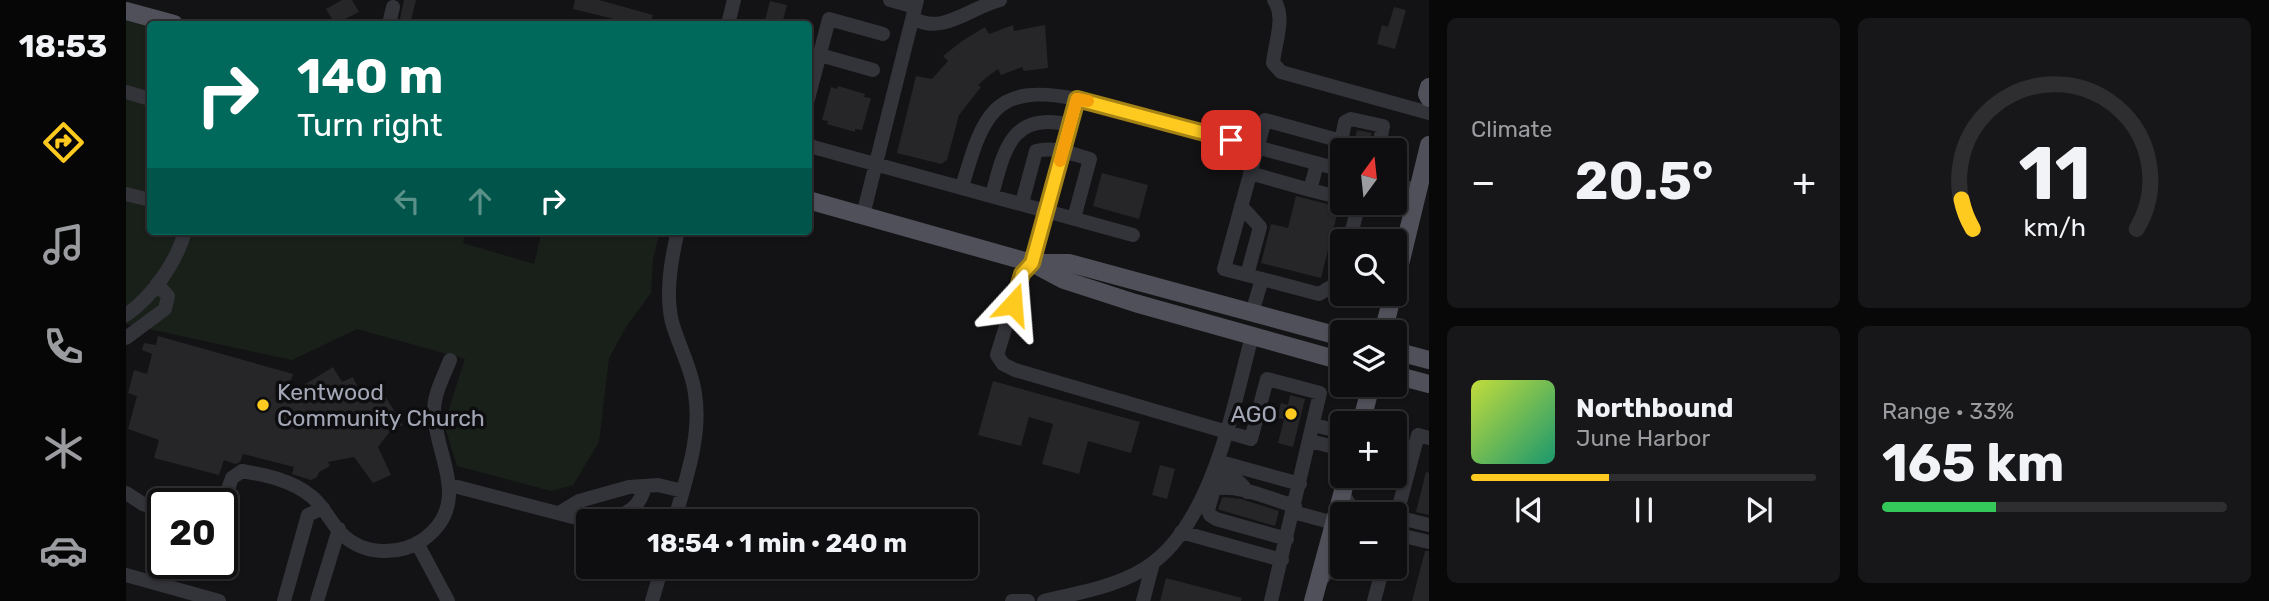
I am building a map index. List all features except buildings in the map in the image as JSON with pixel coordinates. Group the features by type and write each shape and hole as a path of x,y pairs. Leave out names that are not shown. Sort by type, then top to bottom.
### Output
{"main road":[{"path":"126,11 162,21"},
{"path":"1429,87 1429,98"},
{"path":"1407,236 1429,145"},
{"path":"812,201 1032,263 1064,280 1330,358"},
{"path":"1032,263 1069,263 1330,334"},
{"path":"1187,318 1198,305 1212,302"},
{"path":"1407,354 1429,360"},
{"path":"1407,378 1429,384"},
{"path":"1316,592 1330,538"}],"street":[{"path":"890,0 915,8 932,26 954,20 984,4 1000,0"},
{"path":"1274,0 1281,20 1273,63 1281,72 1429,113"},
{"path":"729,21 732,1"},
{"path":"390,21 393,7"},
{"path":"863,215 915,8"},
{"path":"812,84 829,19 883,34"},
{"path":"820,55 873,70"},
{"path":"126,92 147,98"},
{"path":"962,187 984,122 1001,104 1024,95 1050,93 1330,167"},
{"path":"1077,99 1032,263 1022,274 998,355 1003,364 1015,370 1251,439 1267,379 1320,393 1271,601"},
{"path":"1338,138 1342,137 1345,122 1351,119 1383,126 1380,138"},
{"path":"1330,138 1265,120 1224,269 1319,294 1330,287"},
{"path":"992,195 1002,157 1010,139 1025,128 1042,122 1055,121 1070,125"},
{"path":"812,146 1133,235"},
{"path":"1022,203 1036,151 1046,148 1063,151 1090,159 1074,218"},
{"path":"1310,190 1317,163"},
{"path":"1250,173 1330,195"},
{"path":"1407,188 1418,191"},
{"path":"126,194 147,199"},
{"path":"1241,206 1260,227 1247,275"},
{"path":"126,315 157,284 182,243 184,235"},
{"path":"677,235 671,272 672,321 688,363 696,396 692,453 677,509"},
{"path":"1252,313 1262,279"},
{"path":"126,338 165,309 168,296 157,284"},
{"path":"1044,601 1105,587 1153,563 1183,528 1210,485 1252,336"},
{"path":"228,488 232,478 242,471 288,482 312,496 339,529 360,545 394,552 417,543 439,523 451,493 434,408 450,360"},
{"path":"1314,425 1330,429"},
{"path":"1400,502 1418,435 1429,438"},
{"path":"1310,441 1330,446"},
{"path":"1217,461 1300,484"},
{"path":"450,485 576,518"},
{"path":"559,513 579,501 629,487 658,485 682,491"},
{"path":"631,509 640,503 645,487"},
{"path":"1287,539 1210,515 1208,510 1214,489 1228,488 1247,492 1330,522"},
{"path":"126,493 147,506"},
{"path":"284,601 308,515 323,508"},
{"path":"1183,528 1210,515"},
{"path":"1407,521 1429,526"},
{"path":"1183,528 1282,560"},
{"path":"317,601 339,529"},
{"path":"1407,537 1429,542"},
{"path":"417,543 448,601"},
{"path":"1143,601 1153,563"},
{"path":"1316,592 1330,573"},
{"path":"126,575 219,601"},
{"path":"652,601 658,579"},
{"path":"1374,601 1380,579"},
{"path":"1012,601 1028,601"}],"shaded area":[{"path":"126,19 147,25 147,235 465,235 463,243 534,264 541,235 659,235 653,259 651,293 626,327 609,358 599,442 573,485 551,491 457,466 444,424 465,359 357,329 292,360 126,324"}],"slow traffic":[{"path":"1060,161 1077,99 1088,101"}],"place":[{"name":"Kentwood Community Church","path":"263,405"},
{"name":"AGO","path":"1291,414"}],"route":[{"path":"1013,304 1022,274 1032,263 1077,99 1231,140"}]}
